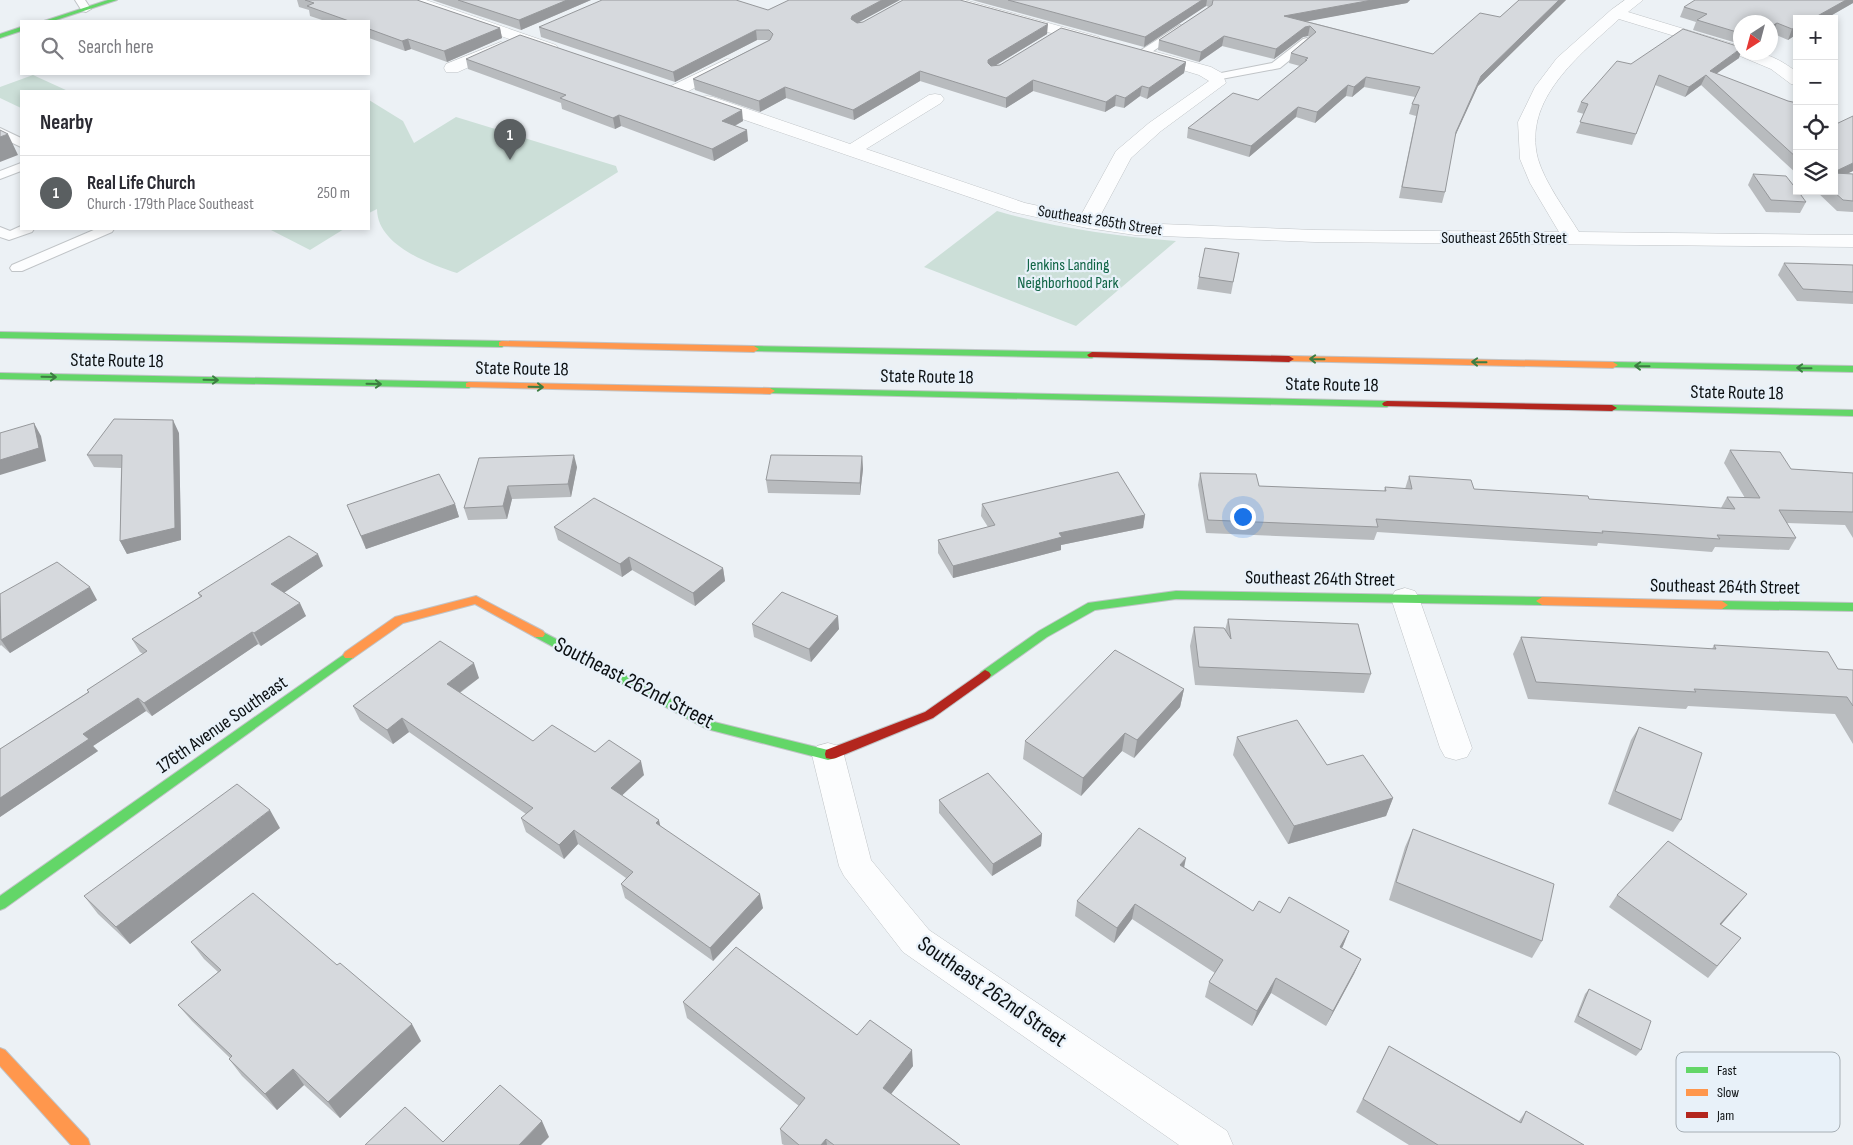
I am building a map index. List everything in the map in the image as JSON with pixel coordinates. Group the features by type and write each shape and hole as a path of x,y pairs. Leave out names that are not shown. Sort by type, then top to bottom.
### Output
{"main road":[{"path":"49,20 83,4 114,0"},
{"path":"0,36 20,29"},
{"name":"State Route 18","path":"0,335 1853,369"},
{"name":"State Route 18","path":"0,376 1853,413"},
{"name":"Southeast 264th Street","path":"828,755 929,715 1043,634 1092,606 1176,595 1853,607"},
{"name":"Southeast 262nd Street","path":"476,600 711,726 828,755"},
{"name":"176th Avenue Southeast","path":"0,904 399,620 476,600"},
{"path":"0,1055 82,1145"}],"street":[{"path":"948,0 1106,44"},
{"path":"1572,238 1540,183 1529,159 1527,122 1544,87 1563,61 1616,14 1635,0"},
{"path":"417,1 566,54"},
{"path":"994,13 1010,4"},
{"path":"1616,14 1733,49"},
{"path":"452,68 538,31"},
{"path":"1087,222 1123,155 1155,127 1218,83 1216,76 1205,71 1124,49"},
{"path":"675,91 737,58"},
{"path":"1765,60 1777,65 1793,77"},
{"name":"Southeast 265th Street","path":"657,84 1020,208 1087,222 1136,229 1315,236 1853,241"},
{"path":"852,150 935,99"},
{"path":"1405,598 1456,748"},
{"name":"Southeast 262nd Street","path":"828,755 856,866 916,941 1212,1145"}],"lane":[{"path":"1142,54 1190,22"},
{"path":"1045,42 1061,31"},
{"path":"1216,76 1276,66 1307,41"},
{"path":"0,132 20,142"},
{"path":"0,175 20,167"},
{"path":"0,231 9,236 24,230"},
{"path":"17,268 105,230"}],"green space":[{"path":"33,75 66,90 20,90 20,108 0,98 0,87"},
{"path":"370,101 403,121 414,143 456,117 616,166 618,172 457,273 419,258 395,243 379,222 377,209 370,212"},
{"name":"Jenkins Landing Neighborhood Park","path":"997,211 1041,222 1086,230 1176,241 1076,326 924,267"},
{"path":"271,230 342,230 310,250"}],"building":[{"path":"305,0 417,0 500,28 444,51 408,39 402,41 370,29 370,20 346,20 307,6 314,3"},
{"path":"458,0 567,0 519,20"},
{"path":"602,0 736,0 768,10 789,0 882,0 852,16 851,19 857,23 863,22 903,0 960,0 1048,24 988,60 991,66 1000,65 1061,28 1186,62 1149,88 1142,86 1125,98 1116,95 1106,102 1033,80 1006,98 920,71 853,110 785,87 759,101 693,79 770,40 773,34 769,30 756,30 673,72 539,27"},
{"path":"1008,0 1202,0 1145,37"},
{"path":"1213,0 1372,0 1284,16 1433,54 1480,13 1500,17 1519,0 1559,0 1481,76 1456,132 1445,192 1402,187 1419,105 1412,104 1420,87 1366,77 1354,87 1348,85 1317,112 1298,107 1251,146 1188,128 1233,93 1258,100 1307,60 1305,60 1308,58 1291,53 1316,32 1310,26 1305,27 1276,49 1224,36 1201,52 1159,40 1212,5"},
{"path":"1695,0 1846,0 1819,15 1793,15 1792,29 1778,23 1778,15 1733,15 1733,31 1697,20 1707,14 1684,7"},
{"path":"1683,29 1733,45 1733,54 1710,71 1793,102 1793,154 1706,75 1689,87 1659,75 1636,134 1580,122 1588,104 1581,102 1617,61 1631,64"},
{"path":"520,35 742,110 722,121 747,130 712,149 619,115 613,118 560,98 566,95 466,59"},
{"path":"1853,116 1853,163 1838,170 1838,150 1838,123"},
{"path":"0,130 8,134 0,137"},
{"path":"1838,173 1853,174 1853,201 1843,200 1837,195"},
{"path":"1753,174 1786,176 1793,185 1793,195 1801,195 1806,202 1771,200"},
{"path":"1205,248 1239,253 1233,282 1199,277"},
{"path":"1784,263 1853,265 1853,292 1803,289"},
{"path":"114,419 173,420 175,528 120,541 122,455 87,455"},
{"path":"34,423 39,448 0,460 0,433"},
{"path":"1730,450 1780,452 1791,469 1853,473 1853,512 1779,510 1796,538 1717,535 1720,539 1376,519 1378,527 1208,520 1200,473 1256,474 1259,486 1386,491 1385,487 1412,489 1409,476 1471,480 1474,489 1588,496 1589,499 1735,509 1727,497 1760,498"},
{"path":"574,455 568,484 508,486 503,506 464,508 479,458"},
{"path":"771,455 862,456 860,483 766,480"},
{"path":"1118,472 1145,515 1059,533 1062,537 953,566 938,540 995,525 982,504"},
{"path":"439,474 455,504 361,536 347,505"},
{"path":"594,498 723,568 693,593 629,557 620,564 554,527"},
{"path":"289,536 318,554 271,584 300,603 144,703 138,698 83,734 89,739 0,798 0,749 89,692 87,690 147,651 132,639 202,596 198,593"},
{"path":"57,562 90,587 1,640 0,594"},
{"path":"782,592 838,616 809,649 752,624"},
{"path":"1228,619 1358,624 1371,674 1199,667 1194,627 1224,628 1231,639"},
{"path":"1521,637 1716,649 1714,645 1828,652 1838,669 1853,670 1853,706 1847,697 1694,689 1696,692 1536,682"},
{"path":"440,641 474,663 447,684 533,741 552,725 595,752 609,740 641,761 611,788 659,820 656,823 760,894 710,948 621,884 633,872 574,830 559,845 521,818 533,808 402,718 387,730 353,706"},
{"path":"1115,650 1184,689 1137,740 1125,733 1083,778 1025,741"},
{"path":"1297,720 1327,765 1363,755 1393,798 1294,826 1237,737"},
{"path":"1639,727 1702,753 1681,820 1615,791"},
{"path":"988,773 1042,834 993,864 939,800"},
{"path":"237,784 270,810 116,927 84,896"},
{"path":"1139,828 1186,858 1180,865 1253,911 1259,901 1280,913 1289,897 1349,931 1340,947 1361,959 1333,1011 1276,978 1257,1011 1209,982 1223,960 1135,904 1117,928 1077,901"},
{"path":"1413,829 1554,884 1542,941 1396,882"},
{"path":"1668,841 1747,894 1720,924 1741,938 1717,966 1617,895"},
{"path":"253,893 337,965 340,963 412,1024 328,1102 293,1069 265,1094 229,1059 232,1056 178,1005 221,970 191,942"},
{"path":"736,947 857,1035 870,1020 912,1050 883,1088 960,1145 834,1145 826,1139 821,1145 799,1145 780,1129 805,1098 683,1002"},
{"path":"1589,989 1651,1021 1641,1050 1578,1016"},
{"path":"1389,1046 1521,1123 1526,1111 1584,1145 1438,1145 1363,1099"},
{"path":"500,1085 542,1121 519,1145 365,1145 405,1107 443,1142"}],"traffic: fast":[{"path":"50,20 114,0"},
{"path":"0,36 20,29"},
{"path":"0,335 502,344"},
{"path":"754,349 1092,355"},
{"path":"1613,365 1853,369"},
{"path":"0,376 469,385"},
{"path":"770,391 1387,404"},
{"path":"1612,408 1853,413"},
{"path":"985,675 1043,634 1092,606 1176,595 1542,601"},
{"path":"1722,605 1853,607"},
{"path":"539,634 711,726 828,755 831,754"},
{"path":"0,904 349,655"}],"traffic: slow":[{"path":"502,344 754,349"},
{"path":"1289,359 1613,365"},
{"path":"469,385 770,391"},
{"path":"349,655 399,620 476,600 539,634"},
{"path":"1542,601 1722,605"},
{"path":"0,1055 82,1145"}],"traffic: jam":[{"path":"1092,355 1289,359"},
{"path":"1387,404 1612,408"},
{"path":"831,754 929,715 985,675"}],"place":[{"name":"Real Life Church","path":"510,160"}]}
